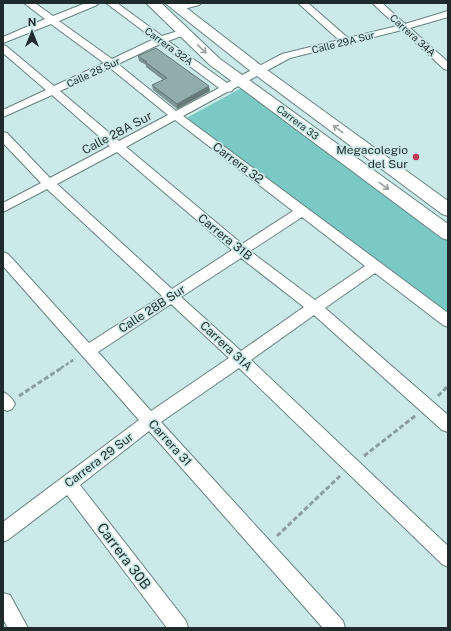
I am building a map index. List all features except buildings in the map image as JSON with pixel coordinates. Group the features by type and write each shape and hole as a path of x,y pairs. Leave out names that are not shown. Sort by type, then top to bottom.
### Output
{"main road":[{"name":"Carrera 33","path":"154,3 215,62 448,233"},
{"name":"Carrera 33","path":"174,6 448,210"}],"street":[{"name":"Carrera 32","path":"29,3 448,321"},
{"path":"3,40 94,3"},
{"name":"Carrera 32A","path":"111,3 228,89"},
{"path":"174,6 196,3"},
{"path":"303,3 346,42"},
{"name":"Carrera 34A","path":"377,3 448,67"},
{"name":"Calle 29A Sur","path":"242,81 258,70 286,56 404,27 448,14"},
{"name":"Calle 28 Sur","path":"3,114 161,40 184,32"},
{"name":"Carrera 31B","path":"3,48 241,251 314,307 448,425"},
{"path":"437,56 448,53"},
{"name":"Calle 28A Sur","path":"3,208 242,81"},
{"name":"Carrera 31A","path":"3,136 49,184 240,359 448,558"},
{"name":"Calle 28B Sur","path":"88,351 302,211"},
{"name":"Carrera 31","path":"3,257 336,628"},
{"name":"Carrera 29 Sur","path":"3,533 150,421 375,266"},
{"name":"Carrera 30B","path":"68,483 179,628"},
{"path":"3,602 19,628"}],"path":[{"path":"5,401 88,351"}],"shaded area":[{"path":"247,85 448,234 448,319 183,120"}],"place":[{"name":"Megacolegio del Sur","path":"416,157"}]}
